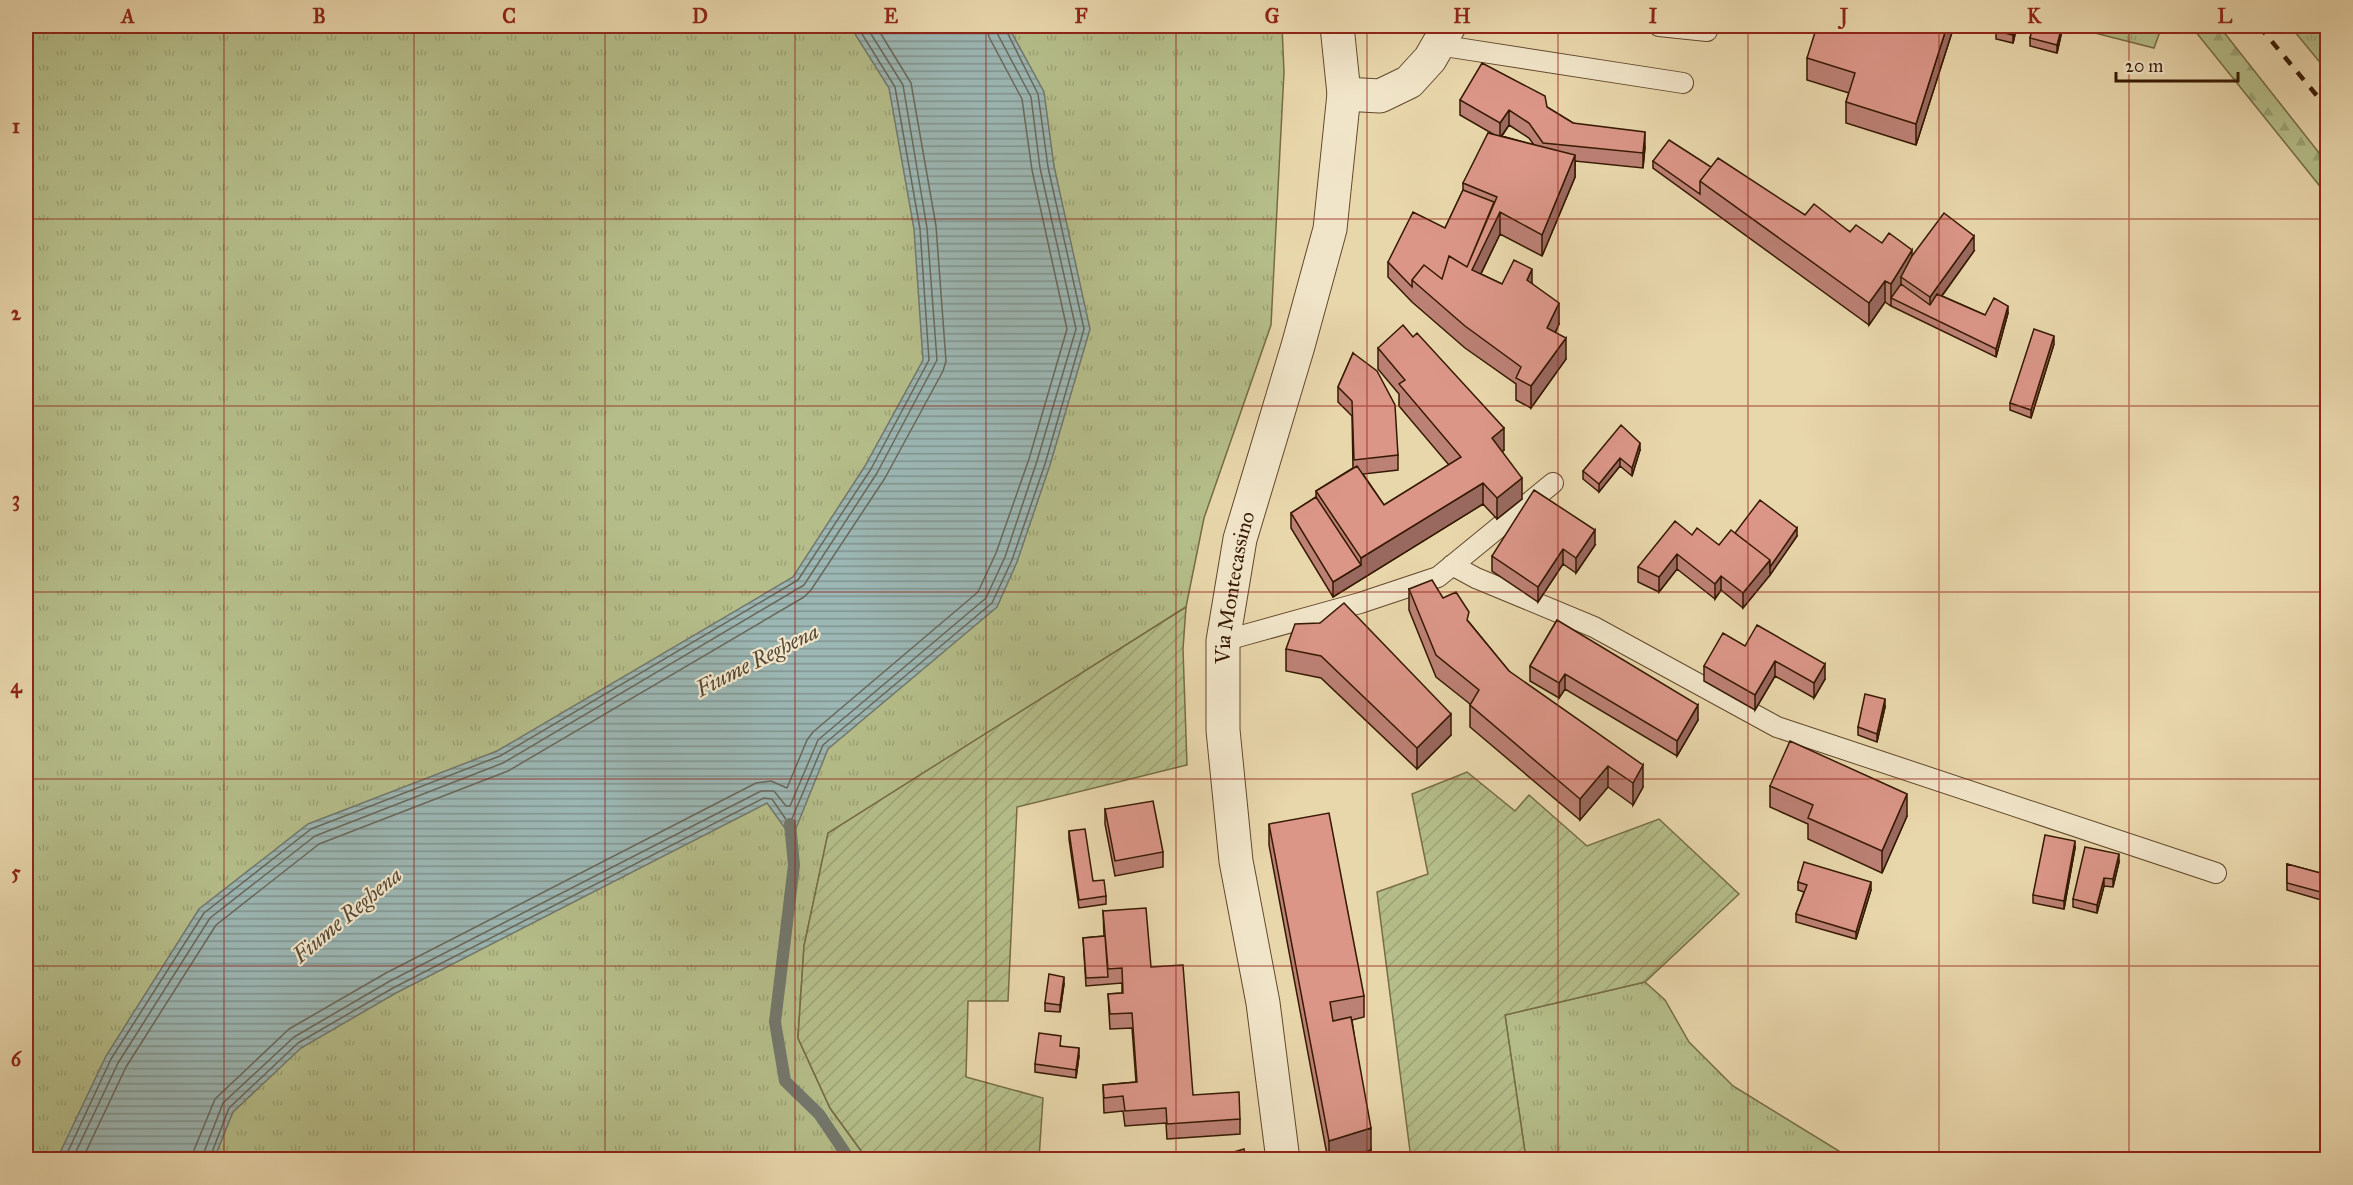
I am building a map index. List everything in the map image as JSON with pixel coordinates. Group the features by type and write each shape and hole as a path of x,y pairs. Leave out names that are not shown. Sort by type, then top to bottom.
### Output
{"street":[{"name":"Via Montecassino","path":"1283,1160 1263,1003 1236,861 1223,730 1223,641 1240,539 1298,346 1330,229 1344,94 1337,26"},
{"path":"1344,94 1380,96 1408,82 1430,59 1444,35"}],"lane":[{"path":"1659,26 1707,31 1709,26"},
{"path":"1444,35 1683,83"},
{"path":"1223,641 1360,603 1438,577 1553,483"},
{"path":"1452,565 1476,578 1594,627 1777,727 2216,873"}],"green space":[{"path":"26,26 1282,26 1284,72 1271,325 1204,518 1186,607 828,834 804,946 798,1038 830,1108 867,1159 26,1159"},
{"path":"2089,26 2162,26 2154,48 2087,31"},
{"path":"2191,26 2219,26 2327,163 2327,195"},
{"path":"2290,26 2327,26 2327,71"},
{"path":"1186,607 1183,649 1187,765 1017,807 1008,1001 968,1001 966,1077 1043,1098 1039,1159 867,1159 830,1108 798,1038 804,946 828,833"},
{"path":"1467,772 1515,811 1529,795 1587,846 1659,819 1739,894 1645,982 1505,1015 1526,1159 1411,1159 1377,892 1428,874 1412,794"},
{"path":"1645,982 1665,1000 1689,1042 1733,1086 1852,1159 1526,1159 1505,1015"}],"water":[{"name":"Fiume Reghena","path":"850,26 1008,26 1044,92 1054,166 1090,329 1050,465 1017,562 997,607 828,749 792,838 767,803 396,993 301,1048 233,1112 214,1159 57,1159 106,1056 199,909 308,824 497,751 793,577 865,466 923,360 914,229 889,88"}],"building":[{"path":"1817,26 1947,26 1916,124 1846,102 1855,73 1807,58"},
{"path":"1998,26 2016,26 2013,35 1996,31"},
{"path":"2033,26 2062,26 2057,45 2030,38"},
{"path":"1482,63 1545,96 1547,107 1573,123 1645,132 1643,153 1543,143 1529,123 1509,110 1500,123 1460,100"},
{"path":"1488,133 1575,155 1542,235 1500,212 1472,270 1502,284 1514,260 1532,269 1527,280 1559,303 1547,328 1566,338 1531,386 1516,378 1521,367 1465,326 1412,280 1424,265 1442,279 1449,256 1467,267 1497,197 1463,183"},
{"path":"1669,140 1711,167 1700,181 1700,194 1653,161"},
{"path":"1718,158 1805,215 1814,204 1850,232 1856,225 1882,243 1889,233 1912,250 1891,284 1885,281 1869,303 1700,181"},
{"path":"1463,190 1494,202 1467,267 1449,256 1442,279 1424,265 1412,280 1412,287 1388,262 1413,212 1445,228"},
{"path":"1944,213 1974,236 1930,297 1901,277 1912,256"},
{"path":"1901,284 1930,305 1937,294 1985,315 1994,298 2008,306 1996,349 1891,298"},
{"path":"1403,325 1413,337 1417,333 1504,428 1492,438 1522,478 1497,498 1483,483 1361,558 1316,491 1357,466 1384,505 1461,457 1399,384 1405,380 1378,348"},
{"path":"2034,329 2054,336 2031,410 2010,403"},
{"path":"1353,353 1377,371 1395,405 1398,455 1354,460 1352,401 1338,387"},
{"path":"1621,425 1640,443 1632,468 1620,458 1599,484 1583,471"},
{"path":"1534,490 1595,530 1576,558 1563,549 1538,587 1492,556"},
{"path":"1316,497 1361,565 1333,582 1291,513"},
{"path":"1760,500 1797,528 1770,567 1770,560 1735,533"},
{"path":"1675,521 1692,535 1697,528 1719,545 1731,530 1770,560 1743,593 1721,576 1715,584 1677,554 1659,577 1638,567"},
{"path":"1432,580 1443,598 1456,592 1469,612 1467,620 1509,671 1643,765 1633,783 1608,766 1580,799 1470,705 1479,690 1436,655 1409,589"},
{"path":"1344,603 1451,714 1417,748 1321,656 1286,649 1295,624 1320,623"},
{"path":"1557,620 1698,705 1677,741 1565,674 1559,683 1530,666"},
{"path":"1757,625 1825,664 1814,683 1775,661 1755,695 1704,666 1723,633 1745,646"},
{"path":"1865,694 1885,699 1877,734 1858,727"},
{"path":"1790,741 1907,794 1882,851 1808,818 1813,805 1770,786"},
{"path":"1153,801 1163,852 1115,861 1105,809"},
{"path":"1329,813 1364,996 1330,1002 1333,1021 1351,1017 1371,1128 1329,1141 1269,824"},
{"path":"1085,829 1093,881 1104,880 1106,896 1079,900 1069,831"},
{"path":"2045,835 2075,841 2064,901 2033,895"},
{"path":"2085,847 2119,854 2113,879 2104,878 2097,905 2073,899"},
{"path":"1804,862 1871,882 1856,932 1796,914 1807,885 1798,882"},
{"path":"2287,864 2328,875 2328,894 2287,883"},
{"path":"1146,908 1151,967 1183,965 1193,1095 1239,1092 1240,1119 1167,1124 1166,1108 1125,1111 1123,1096 1104,1098 1103,1085 1137,1082 1132,1013 1110,1014 1108,994 1123,993 1122,968 1108,969 1103,911"},
{"path":"1105,936 1108,977 1086,978 1083,938"},
{"path":"1049,974 1064,977 1060,1005 1045,1003"},
{"path":"1039,1033 1061,1036 1060,1046 1079,1048 1076,1070 1035,1064"},
{"path":"1244,1149 1246,1160 1207,1160"}],"waterway":[{"path":"790,824 794,865 775,1022 785,1081 819,1114 850,1160"}],"railway":[{"path":"2259,26 2328,109"}]}
